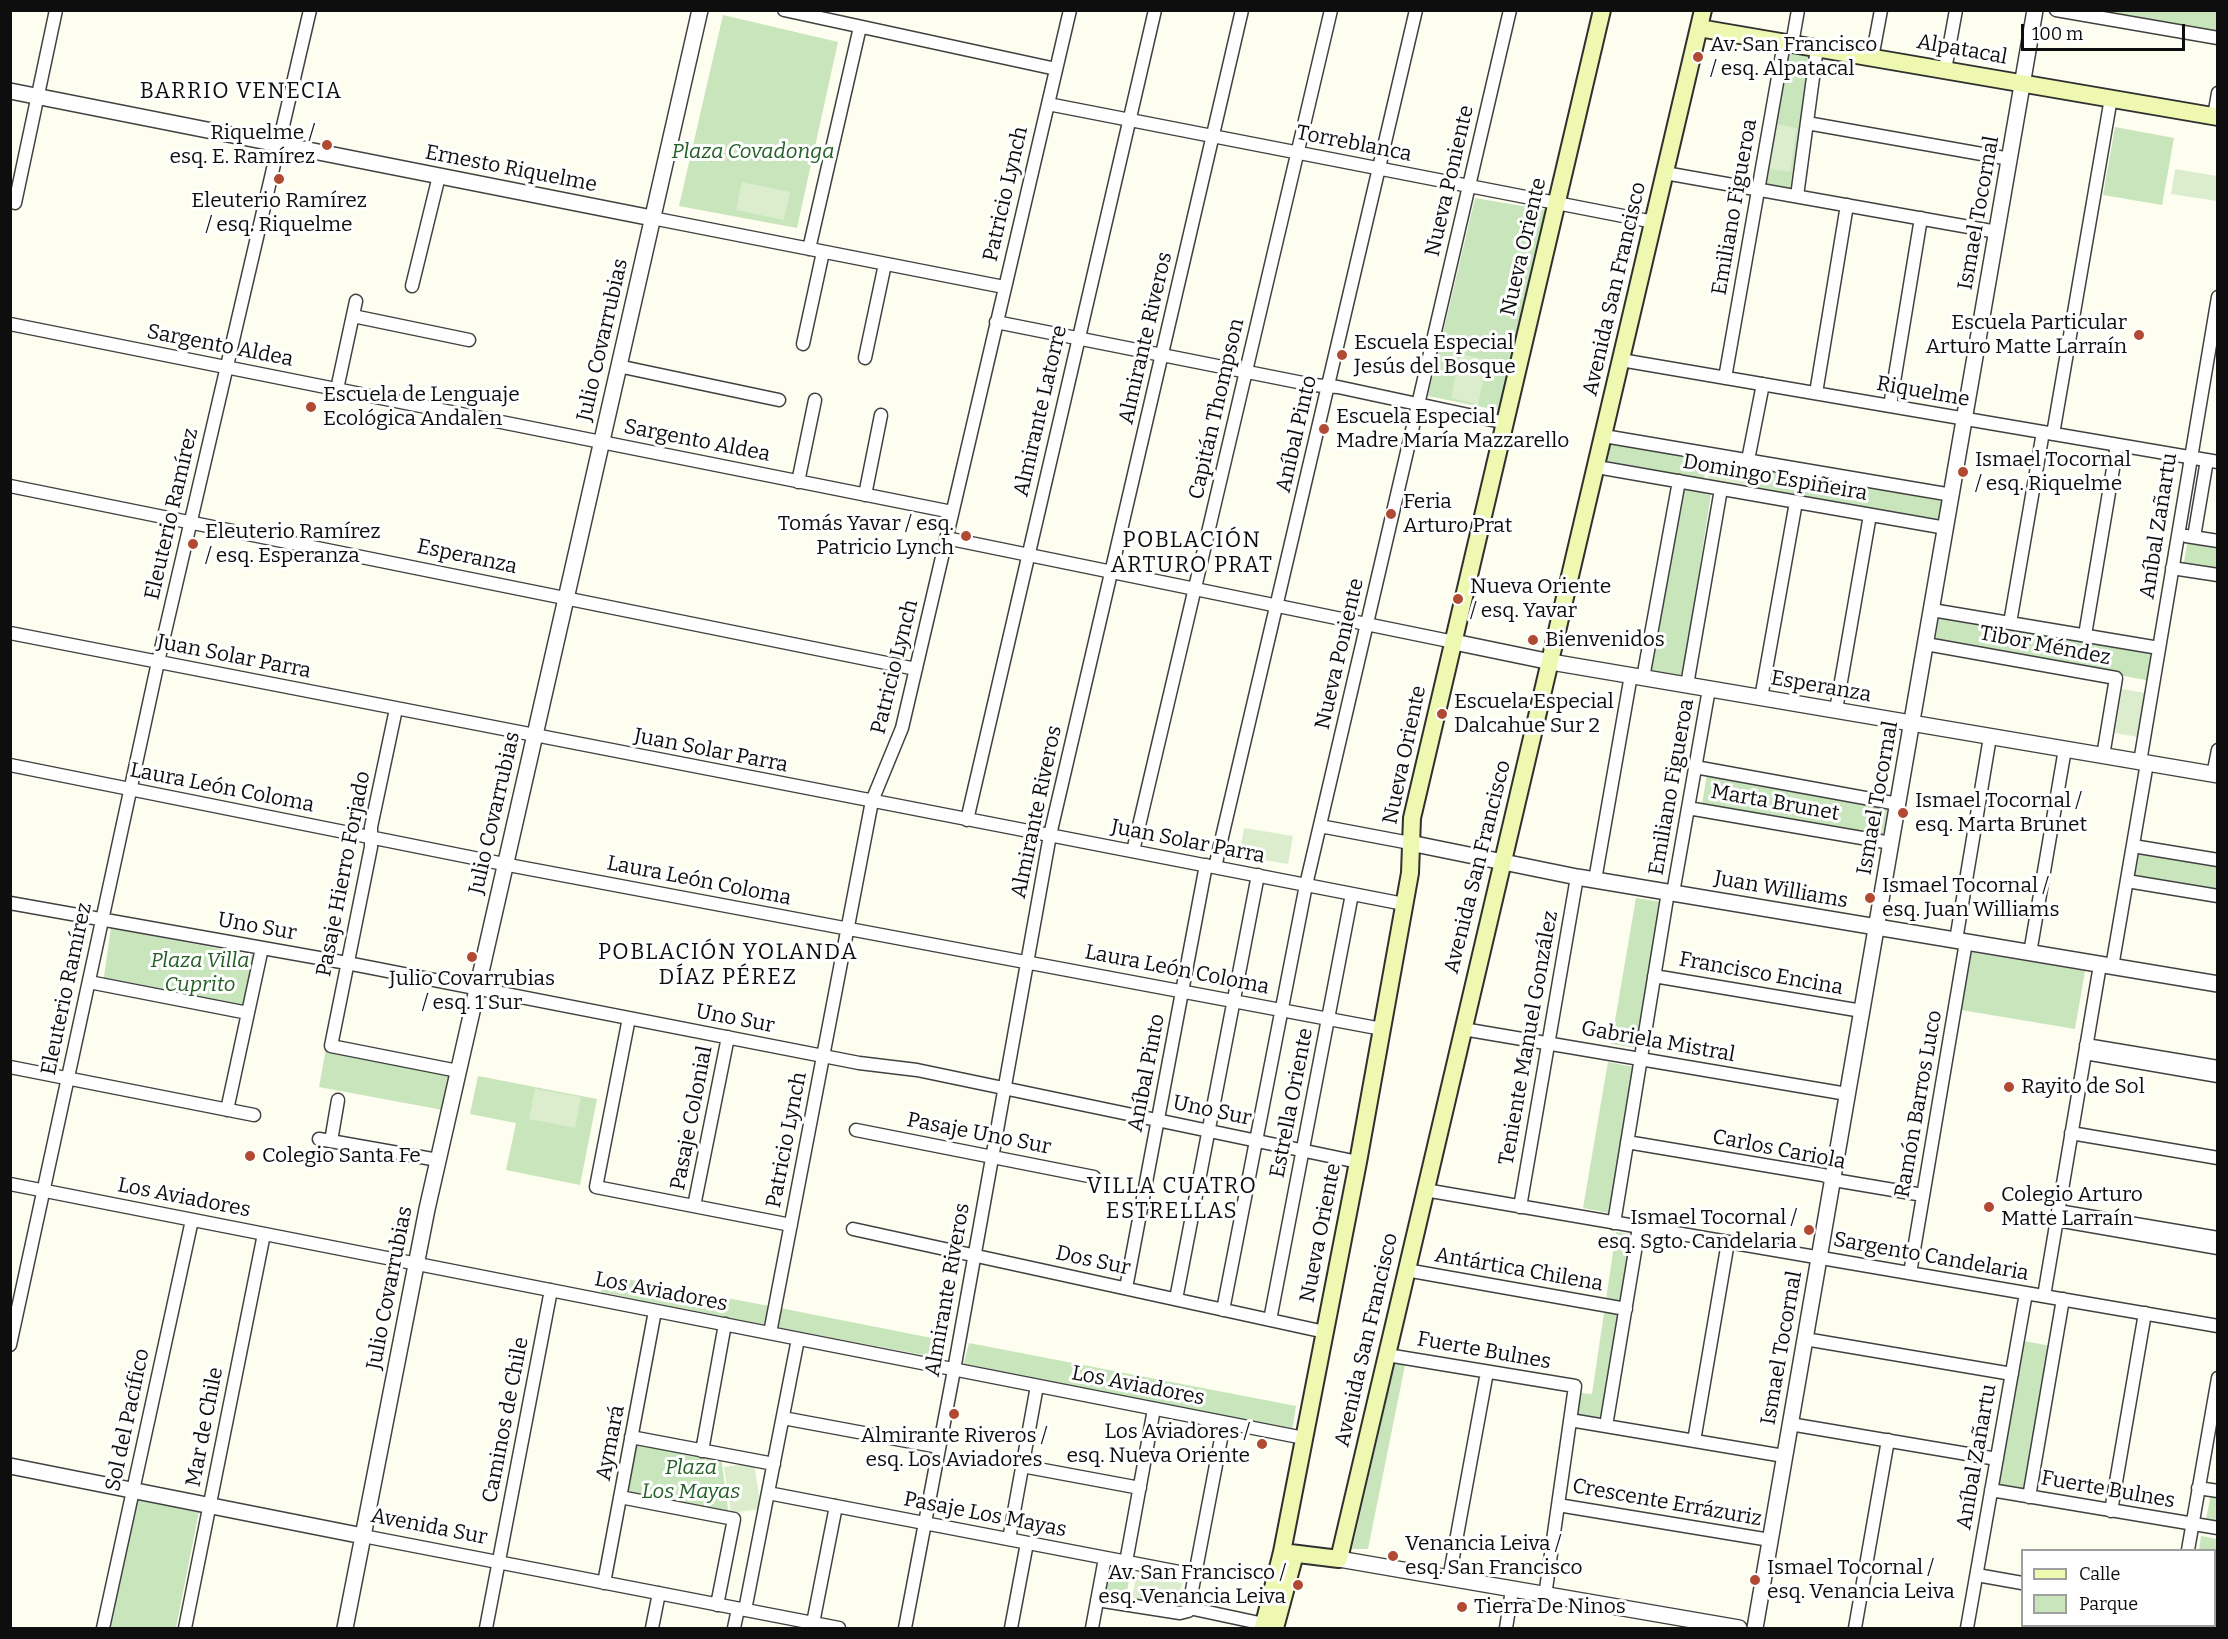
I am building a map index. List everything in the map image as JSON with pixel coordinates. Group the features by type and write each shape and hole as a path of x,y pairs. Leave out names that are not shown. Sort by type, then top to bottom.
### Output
{"main road":[{"name":"Nueva Oriente","path":"1289,1553 1304,1438 1358,1162 1410,873 1412,818 1602,10"},
{"name":"Avenida San Francisco","path":"1339,1559 1703,10"},
{"name":"Alpatacal","path":"1699,28 2216,116"},
{"path":"1271,1627 1289,1553 1339,1559"}],"street":[{"path":"15,203 56,10"},
{"name":"Eleuterio Ramírez","path":"10,1345 158,662 310,10"},
{"name":"Julio Covarrubias","path":"345,1629 438,1160 700,10"},
{"path":"784,10 1056,69"},
{"name":"Patricio Lynch","path":"770,1333 872,801 898,742 1070,10"},
{"name":"Almirante Latorre","path":"967,820 1155,10"},
{"name":"Almirante Riveros","path":"905,1629 1050,836 1242,10"},
{"name":"Capitán Thompson","path":"1132,851 1330,10"},
{"name":"Aníbal Pinto","path":"1126,1288 1182,991 1277,605 1416,10"},
{"name":"Nueva Poniente","path":"1223,1310 1306,885 1509,10"},
{"name":"Emiliano Figueroa","path":"1725,378 1757,189 1788,43 1798,10"},
{"path":"1872,58 1881,10"},
{"path":"1945,70 1956,10"},
{"name":"Ismael Tocornal","path":"1755,1629 2035,10"},
{"path":"2056,10 2217,38"},
{"path":"808,249 860,27"},
{"path":"1797,196 1817,48"},
{"name":"Ernesto Riquelme","path":"10,91 1004,288"},
{"path":"2216,116 2217,93"},
{"path":"2010,623 2111,98"},
{"name":"Torreblanca","path":"1048,104 1654,222"},
{"path":"1807,123 2010,159"},
{"path":"1665,173 1997,232"},
{"path":"412,286 439,176"},
{"path":"1816,393 1847,205"},
{"path":"1890,406 1921,218"},
{"path":"803,344 824,252"},
{"path":"865,358 885,264"},
{"name":"Aníbal Zañartu","path":"2044,1296 2085,1049 2127,880 2133,846 2158,648 2217,297"},
{"path":"337,389 356,301"},
{"path":"353,316 469,339"},
{"path":"996,322 1506,423"},
{"name":"Sargento Aldea","path":"10,324 951,512"},
{"name":"Riquelme","path":"1621,360 2212,461"},
{"path":"618,366 779,400"},
{"path":"2203,377 2217,380"},
{"path":"1748,460 1763,384"},
{"path":"798,482 815,400"},
{"path":"865,495 881,415"},
{"name":"Domingo Espiñeira","path":"1604,435 1952,495"},
{"path":"2085,635 2116,445"},
{"name":"Aníbal Zañartu","path":"2194,537 2212,461"},
{"name":"Domingo Espiñeira","path":"1597,467 1946,528"},
{"path":"1595,880 1679,481"},
{"name":"Esperanza","path":"10,486 916,669"},
{"name":"Emiliano Figueroa","path":"1687,685 1721,489"},
{"path":"1761,698 1796,502"},
{"path":"1836,710 1870,515"},
{"path":"2178,534 2217,541"},
{"path":"946,538 1454,642"},
{"path":"2172,568 2217,575"},
{"name":"Tibor Méndez","path":"1932,610 2158,648"},
{"name":"Juan Solar Parra","path":"10,633 534,737 1404,904"},
{"name":"Esperanza","path":"1454,642 1551,662 2215,775"},
{"name":"Tibor Méndez","path":"1926,644 2116,678 2103,756"},
{"name":"Emiliano Figueroa","path":"1614,1223 1654,976 1709,689"},
{"name":"Pasaje Hierro Forjado","path":"396,709 332,1046 458,1071"},
{"name":"Ramón Barros Luco","path":"1910,1273 1990,737"},
{"path":"2030,953 2065,749"},
{"path":"2215,775 2217,750"},
{"name":"Laura León Coloma","path":"10,765 505,864 1382,1029"},
{"name":"Marta Brunet","path":"1695,767 1898,804"},
{"name":"Marta Brunet","path":"1688,808 1892,843"},
{"path":"1320,826 1410,843"},
{"name":"Juan Williams","path":"1410,843 1577,877 2217,984"},
{"path":"2133,846 2217,860"},
{"path":"1176,1299 1258,875"},
{"name":"Teniente Manuel González","path":"1520,1207 1577,877"},
{"path":"2127,880 2217,896"},
{"name":"Estrella Oriente","path":"1270,1320 1352,894"},
{"name":"Uno Sur","path":"10,903 347,963 822,1056 917,1070 1358,1162"},
{"path":"227,1110 262,948"},
{"name":"Francisco Encina","path":"1654,976 1862,1011"},
{"path":"89,982 248,1013"},
{"path":"629,1018 596,1187 791,1225"},
{"name":"Gabriela Mistral","path":"1463,1029 1847,1094"},
{"name":"Pasaje Colonial","path":"694,1206 728,1038"},
{"path":"2085,1049 2217,1066"},
{"path":"2085,1049 2217,1077"},
{"path":"10,1067 254,1115"},
{"path":"338,1100 325,1140 438,1160"},
{"name":"Pasaje Uno Sur","path":"856,1130 1095,1177"},
{"path":"2071,1133 2217,1158"},
{"name":"Carlos Cariola","path":"1627,1142 1923,1195"},
{"name":"Los Aviadores","path":"10,1184 1304,1438"},
{"name":"Sargento Candelaria","path":"1425,1190 2217,1326"},
{"path":"2057,1215 2217,1238"},
{"path":"2057,1215 2217,1248"},
{"name":"Sol del Pacífico","path":"104,1629 192,1220"},
{"path":"1606,1426 1639,1227"},
{"name":"Dos Sur","path":"853,1229 1324,1332"},
{"name":"Mar de Chile","path":"184,1629 264,1234"},
{"path":"1694,1441 1728,1242"},
{"name":"Antártica Chilena","path":"1407,1270 1626,1309"},
{"name":"Caminos de Chile","path":"486,1629 551,1290"},
{"name":"Aníbal Zañartu","path":"1967,1629 2026,1293"},
{"path":"2029,1497 2063,1299"},
{"name":"Aymará","path":"604,1583 655,1311"},
{"path":"2111,1510 2145,1313"},
{"path":"702,1451 725,1324"},
{"path":"734,1629 742,1609 768,1493 798,1339"},
{"path":"1804,1339 2012,1374"},
{"name":"Fuerte Bulnes","path":"1387,1355 1575,1386 1570,1420"},
{"path":"1449,1580 1487,1372"},
{"path":"2188,1549 2198,1488 2215,1408 2217,1378"},
{"path":"1009,1539 1037,1386"},
{"path":"1126,1562 1155,1409"},
{"path":"783,1418 939,1447"},
{"path":"1545,1596 1570,1420 1784,1456"},
{"path":"1188,1610 1224,1423"},
{"path":"1790,1424 1997,1459"},
{"path":"632,1437 774,1464"},
{"path":"1856,1629 1887,1440"},
{"name":"Avenida Sur","path":"10,1466 839,1629"},
{"path":"1022,1466 1140,1488"},
{"name":"Fuerte Bulnes","path":"2198,1488 2217,1491"},
{"name":"Fuerte Bulnes","path":"1991,1490 2217,1528"},
{"name":"Pasaje Los Mayas","path":"768,1493 1196,1575"},
{"path":"620,1497 734,1519 717,1605"},
{"name":"Crescente Errázuriz","path":"1558,1504 1770,1540"},
{"path":"813,1623 836,1506"},
{"path":"1011,1629 1028,1543"},
{"path":"1092,1629 1105,1558"},
{"path":"1339,1559 1545,1596 1665,1622 1736,1628"},
{"path":"1977,1575 2021,1583"},
{"path":"1506,1629 1512,1590"},
{"path":"652,1629 659,1593"},
{"path":"1097,1600 1188,1610 1271,1627"}],"green space":[{"path":"2065,11 2217,11 2217,37"},
{"name":"Plaza Covadonga","path":"723,15 838,42 797,228 679,206"},
{"path":"1786,50 1810,55 1790,189 1763,185"},
{"path":"1776,124 1797,128 1790,172 1769,169"},
{"path":"2115,127 2174,138 2162,205 2103,195"},
{"path":"2175,169 2217,176 2217,201 2171,194"},
{"path":"742,182 790,192 784,220 736,210"},
{"path":"1475,198 1546,210 1501,411 1428,396"},
{"path":"1460,354 1488,360 1478,404 1451,398"},
{"path":"1611,441 1708,459 1703,484 1607,466"},
{"path":"1712,460 1751,468 1747,491 1707,483"},
{"path":"1756,466 1946,502 1941,524 1752,493"},
{"path":"1678,488 1711,494 1683,676 1649,671"},
{"path":"2188,538 2217,544 2217,568 2184,562"},
{"path":"1939,616 2156,654 2151,681 1935,641"},
{"path":"2122,689 2145,693 2138,737 2115,733"},
{"path":"1707,773 1888,805 1883,836 1702,805"},
{"path":"1244,828 1293,836 1288,864 1239,856"},
{"path":"2137,849 2217,863 2217,891 2132,877"},
{"path":"1636,898 1662,902 1637,1048 1611,1044"},
{"name":"Plaza Villa Cuprito","path":"111,928 253,955 244,1006 225,1006 103,983"},
{"path":"1970,952 2085,971 2075,1029 1961,1010"},
{"path":"326,1048 450,1071 443,1110 319,1087"},
{"path":"1608,1062 1634,1067 1609,1213 1583,1208"},
{"path":"478,1076 597,1099 580,1185 506,1170 516,1123 470,1114"},
{"path":"535,1089 581,1097 575,1128 529,1119"},
{"path":"1616,1232 1631,1234 1604,1419 1577,1415 1581,1393 1592,1394"},
{"path":"606,1275 769,1306 766,1325 601,1292"},
{"path":"780,1308 947,1341 944,1359 776,1327"},
{"path":"2024,1341 2051,1346 2026,1490 1999,1485"},
{"path":"969,1343 1296,1406 1292,1431 963,1366"},
{"path":"1395,1363 1405,1365 1368,1549 1352,1549"},
{"name":"Plaza Los Mayas","path":"633,1439 721,1456 729,1517 622,1496"},
{"path":"754,1463 761,1509 731,1513 724,1467"},
{"path":"137,1494 200,1506 176,1628 108,1628"},
{"path":"2211,1494 2217,1496 2217,1521 2206,1519"},
{"path":"2201,1536 2217,1539 2216,1595 2216,1549 2199,1549"},
{"path":"1110,1563 1131,1567 1126,1598 1104,1593"},
{"path":"1136,1575 1182,1583 1177,1608 1132,1600"}],"place":[{"name":"Av. San Francisco / esq. Alpatacal","path":"1698,57"},
{"name":"Riquelme / esq. E. Ramírez","path":"327,145"},
{"name":"Eleuterio Ramírez / esq. Riquelme","path":"279,179"},
{"name":"Escuela Particular Arturo Matte Larraín","path":"2139,335"},
{"name":"Escuela Especial Jesús del Bosque","path":"1342,355"},
{"name":"Escuela de Lenguaje Ecológica Andalen","path":"311,407"},
{"name":"Escuela Especial Madre María Mazzarello","path":"1324,429"},
{"name":"Ismael Tocornal / esq. Riquelme","path":"1963,472"},
{"name":"Feria Arturo Prat","path":"1391,514"},
{"name":"Tomás Yavar / esq. Patricio Lynch","path":"966,536"},
{"name":"Eleuterio Ramírez / esq. Esperanza","path":"193,544"},
{"name":"Nueva Oriente / esq. Yavar","path":"1458,599"},
{"name":"Bienvenidos","path":"1533,640"},
{"name":"Escuela Especial Dalcahue Sur 2","path":"1442,714"},
{"name":"Ismael Tocornal / esq. Marta Brunet","path":"1903,813"},
{"name":"Ismael Tocornal / esq. Juan Williams","path":"1870,898"},
{"name":"Julio Covarrubias / esq. 1 Sur","path":"472,957"},
{"name":"Rayito de Sol","path":"2009,1087"},
{"name":"Colegio Santa Fe","path":"250,1156"},
{"name":"Colegio Arturo Matte Larraín","path":"1989,1207"},
{"name":"Ismael Tocornal / esq. Sgto. Candelaria","path":"1809,1230"},
{"name":"Almirante Riveros / esq. Los Aviadores","path":"954,1414"},
{"name":"Los Aviadores / esq. Nueva Oriente","path":"1262,1444"},
{"name":"Venancia Leiva / esq. San Francisco","path":"1393,1556"},
{"name":"Ismael Tocornal / esq. Venancia Leiva","path":"1755,1580"},
{"name":"Av. San Francisco / esq. Venancia Leiva","path":"1298,1585"},
{"name":"Tierra De Ninos","path":"1462,1607"}],"district":[{"name":"BARRIO VENECIA","path":"241,92"},
{"name":"POBLACIÓN ARTURO PRAT","path":"1192,554"},
{"name":"POBLACIÓN YOLANDA DÍAZ PÉREZ","path":"728,966"},
{"name":"VILLA CUATRO ESTRELLAS","path":"1172,1200"}]}
